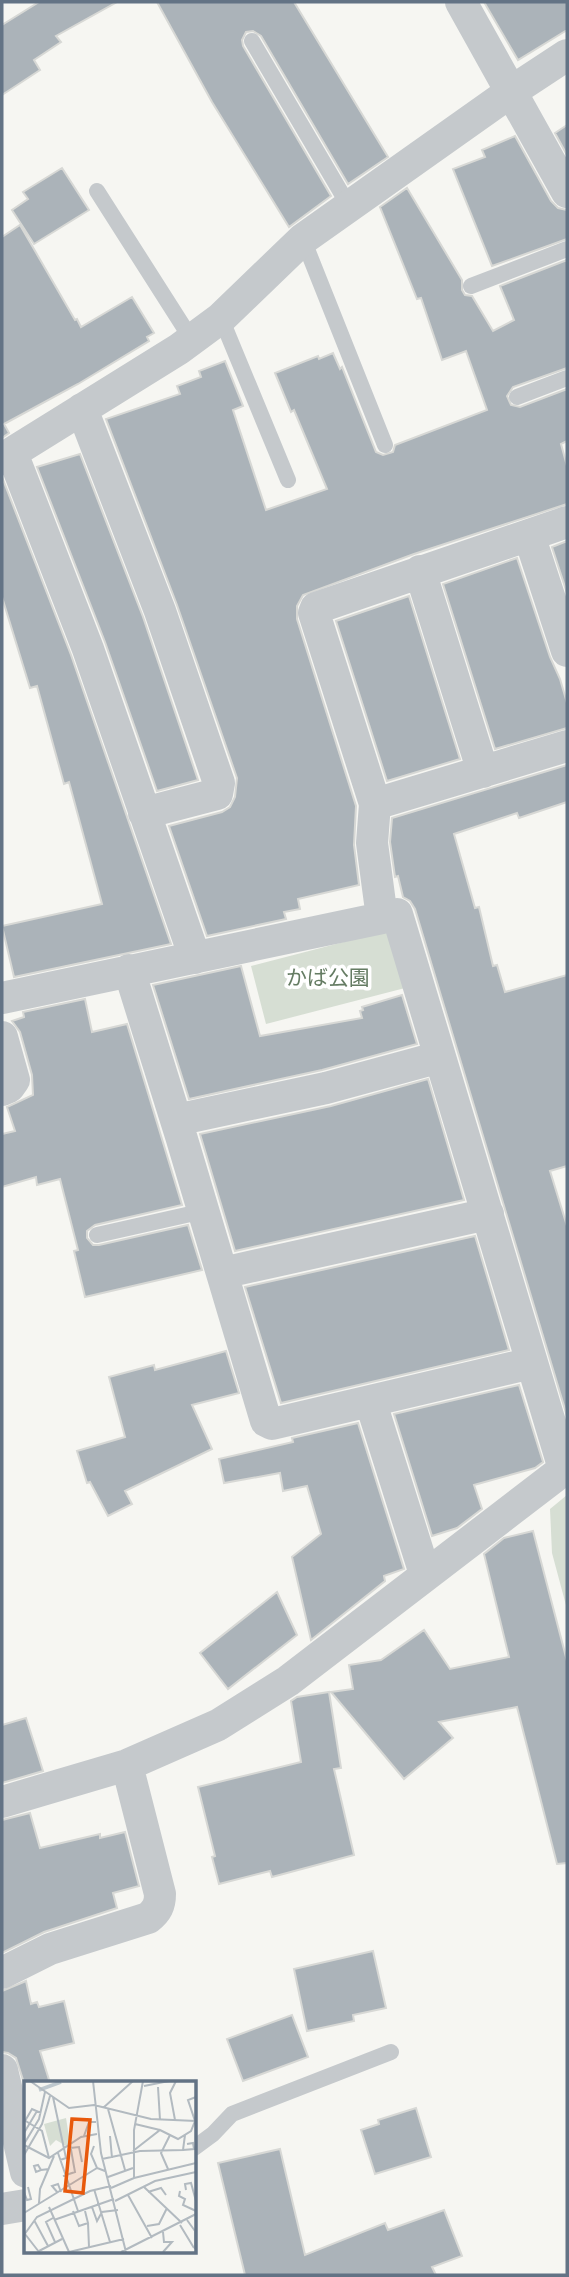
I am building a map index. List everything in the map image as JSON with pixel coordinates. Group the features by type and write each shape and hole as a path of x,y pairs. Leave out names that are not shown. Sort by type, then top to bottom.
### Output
{"street":[{"path":"461,2 567,192"},
{"path":"195,958 88,649 7,456 192,340 221,318 303,240 567,55"},
{"path":"82,409 160,611 219,783 218,794 144,813"},
{"path":"383,918 372,843 375,804 314,613 316,608 567,522"},
{"path":"529,535 567,651"},
{"path":"420,571 483,772"},
{"path":"375,804 567,746"},
{"path":"2,998 397,914 566,1468 288,1681 218,1725 127,1765 2,1802"},
{"path":"129,970 266,1421 272,1424 371,1403 532,1363"},
{"path":"2,1037 14,1080 9,1087 2,1090"},
{"path":"176,1120 326,1088 440,1057"},
{"path":"222,1273 488,1214"},
{"path":"371,1403 425,1574"},
{"path":"2,1973 50,1949 155,1913 160,1903 160,1894 127,1765"},
{"path":"2,2070 24,2164"},
{"path":"2,2208 24,2205"}],"lane":[{"path":"252,41 349,206"},
{"path":"97,191 192,340"},
{"path":"303,240 385,445"},
{"path":"471,286 567,248"},
{"path":"221,318 288,480"},
{"path":"517,397 567,378"},
{"path":"97,1235 204,1211"},
{"path":"196,2147 213,2134 232,2114 391,2052"}],"green space":[{"name":"かば公園","path":"390,930 405,988 266,1024 251,966"},
{"path":"567,1495 567,1609 552,1553 550,1509"}],"building":[{"path":"39,2 117,2 56,36 61,42 34,60 40,70 2,95 2,25"},
{"path":"157,2 294,2 388,157 348,184 261,36 253,31 246,32 242,40 243,46 331,196 289,227 212,102"},
{"path":"484,2 567,2 567,30 518,60"},
{"path":"567,125 567,155 555,133"},
{"path":"515,136 551,201 558,208 567,210 567,239 492,266 453,169 485,157 482,150"},
{"path":"62,168 89,210 34,244 12,210 28,199 23,192"},
{"path":"407,188 462,280 465,295 472,296 493,331 514,320 500,286 567,260 567,368 513,387 507,396 511,405 520,407 567,389 567,441 561,444 567,466 567,504 414,554 303,595 297,606 297,619 356,806 354,845 359,885 298,899 300,909 284,912 286,919 207,936 169,826 222,812 230,807 235,797 237,778 177,605 106,419 180,394 177,386 201,377 199,371 225,361 243,406 233,410 266,510 327,489 294,410 291,412 275,373 333,353 340,369 342,367 376,452 383,455 393,452 395,445 487,410 466,351 442,360 421,298 417,299 380,207"},
{"path":"20,225 81,327 132,297 154,333 147,337 149,341 4,424 9,433 2,438 2,237"},
{"path":"80,454 143,617 198,780 157,791 105,642 37,467"},
{"path":"2,477 71,655 171,944 14,977 2,926 102,904 69,782 64,784 37,686 30,688 2,597"},
{"path":"567,541 567,593 552,547"},
{"path":"517,558 560,679 567,703 567,728 495,749 443,584"},
{"path":"409,596 460,759 387,781 336,621"},
{"path":"567,765 567,802 519,818 517,813 454,834 475,908 479,907 493,966 497,965 505,992 567,975 567,1166 550,1171 567,1226 567,1416 415,909 410,901 403,897 398,876 395,877 390,842 392,818"},
{"path":"241,966 260,1036 362,1018 362,1007 402,995 417,1044 322,1070 189,1099 153,985"},
{"path":"85,999 92,1032 127,1024 182,1205 95,1225 87,1231 87,1238 93,1245 99,1245 188,1225 202,1270 85,1297 74,1251 78,1250 60,1179 37,1185 36,1177 2,1187 2,1134 15,1131 7,1107 33,1095 32,1075 20,1032 12,1021 24,1017 23,1012"},
{"path":"428,1079 464,1200 235,1251 200,1134 331,1106"},
{"path":"475,1236 509,1350 281,1403 245,1287"},
{"path":"226,1351 239,1393 192,1405 212,1449 125,1491 132,1504 108,1516 90,1482 87,1483 77,1451 125,1437 109,1377 154,1365 155,1370"},
{"path":"519,1385 543,1462 535,1468 474,1485 482,1509 457,1528 432,1536 394,1414"},
{"path":"358,1423 404,1569 384,1576 385,1581 311,1640 292,1557 321,1534 307,1486 283,1491 280,1473 224,1483 219,1459"},
{"path":"533,1531 567,1661 567,1863 557,1864 517,1707 439,1722 453,1738 404,1779 331,1692 353,1689 349,1665 381,1660 424,1630 450,1669 509,1657 484,1554 504,1538"},
{"path":"277,1592 297,1635 228,1689 200,1653"},
{"path":"329,1692 341,1768 334,1769 354,1855 272,1877 270,1871 219,1884 198,1787 301,1762 291,1701 297,1697"},
{"path":"26,1718 43,1771 2,1783 2,1725"},
{"path":"30,1813 40,1848 100,1834 100,1838 125,1832 139,1886 113,1893 117,1908 44,1932 2,1953 2,1820"},
{"path":"373,1951 386,2008 353,2015 354,2021 307,2031 294,1969"},
{"path":"26,1981 31,2004 37,2002 39,2007 64,2001 74,2043 40,2051 49,2081 24,2083 16,2058 2,2052 2,1991"},
{"path":"292,2015 308,2057 243,2081 227,2039"},
{"path":"416,2108 431,2157 375,2174 361,2130 379,2124 378,2120"},
{"path":"280,2149 305,2255 385,2223 388,2230 444,2210 462,2256 432,2267 436,2275 245,2275 218,2163"}]}
